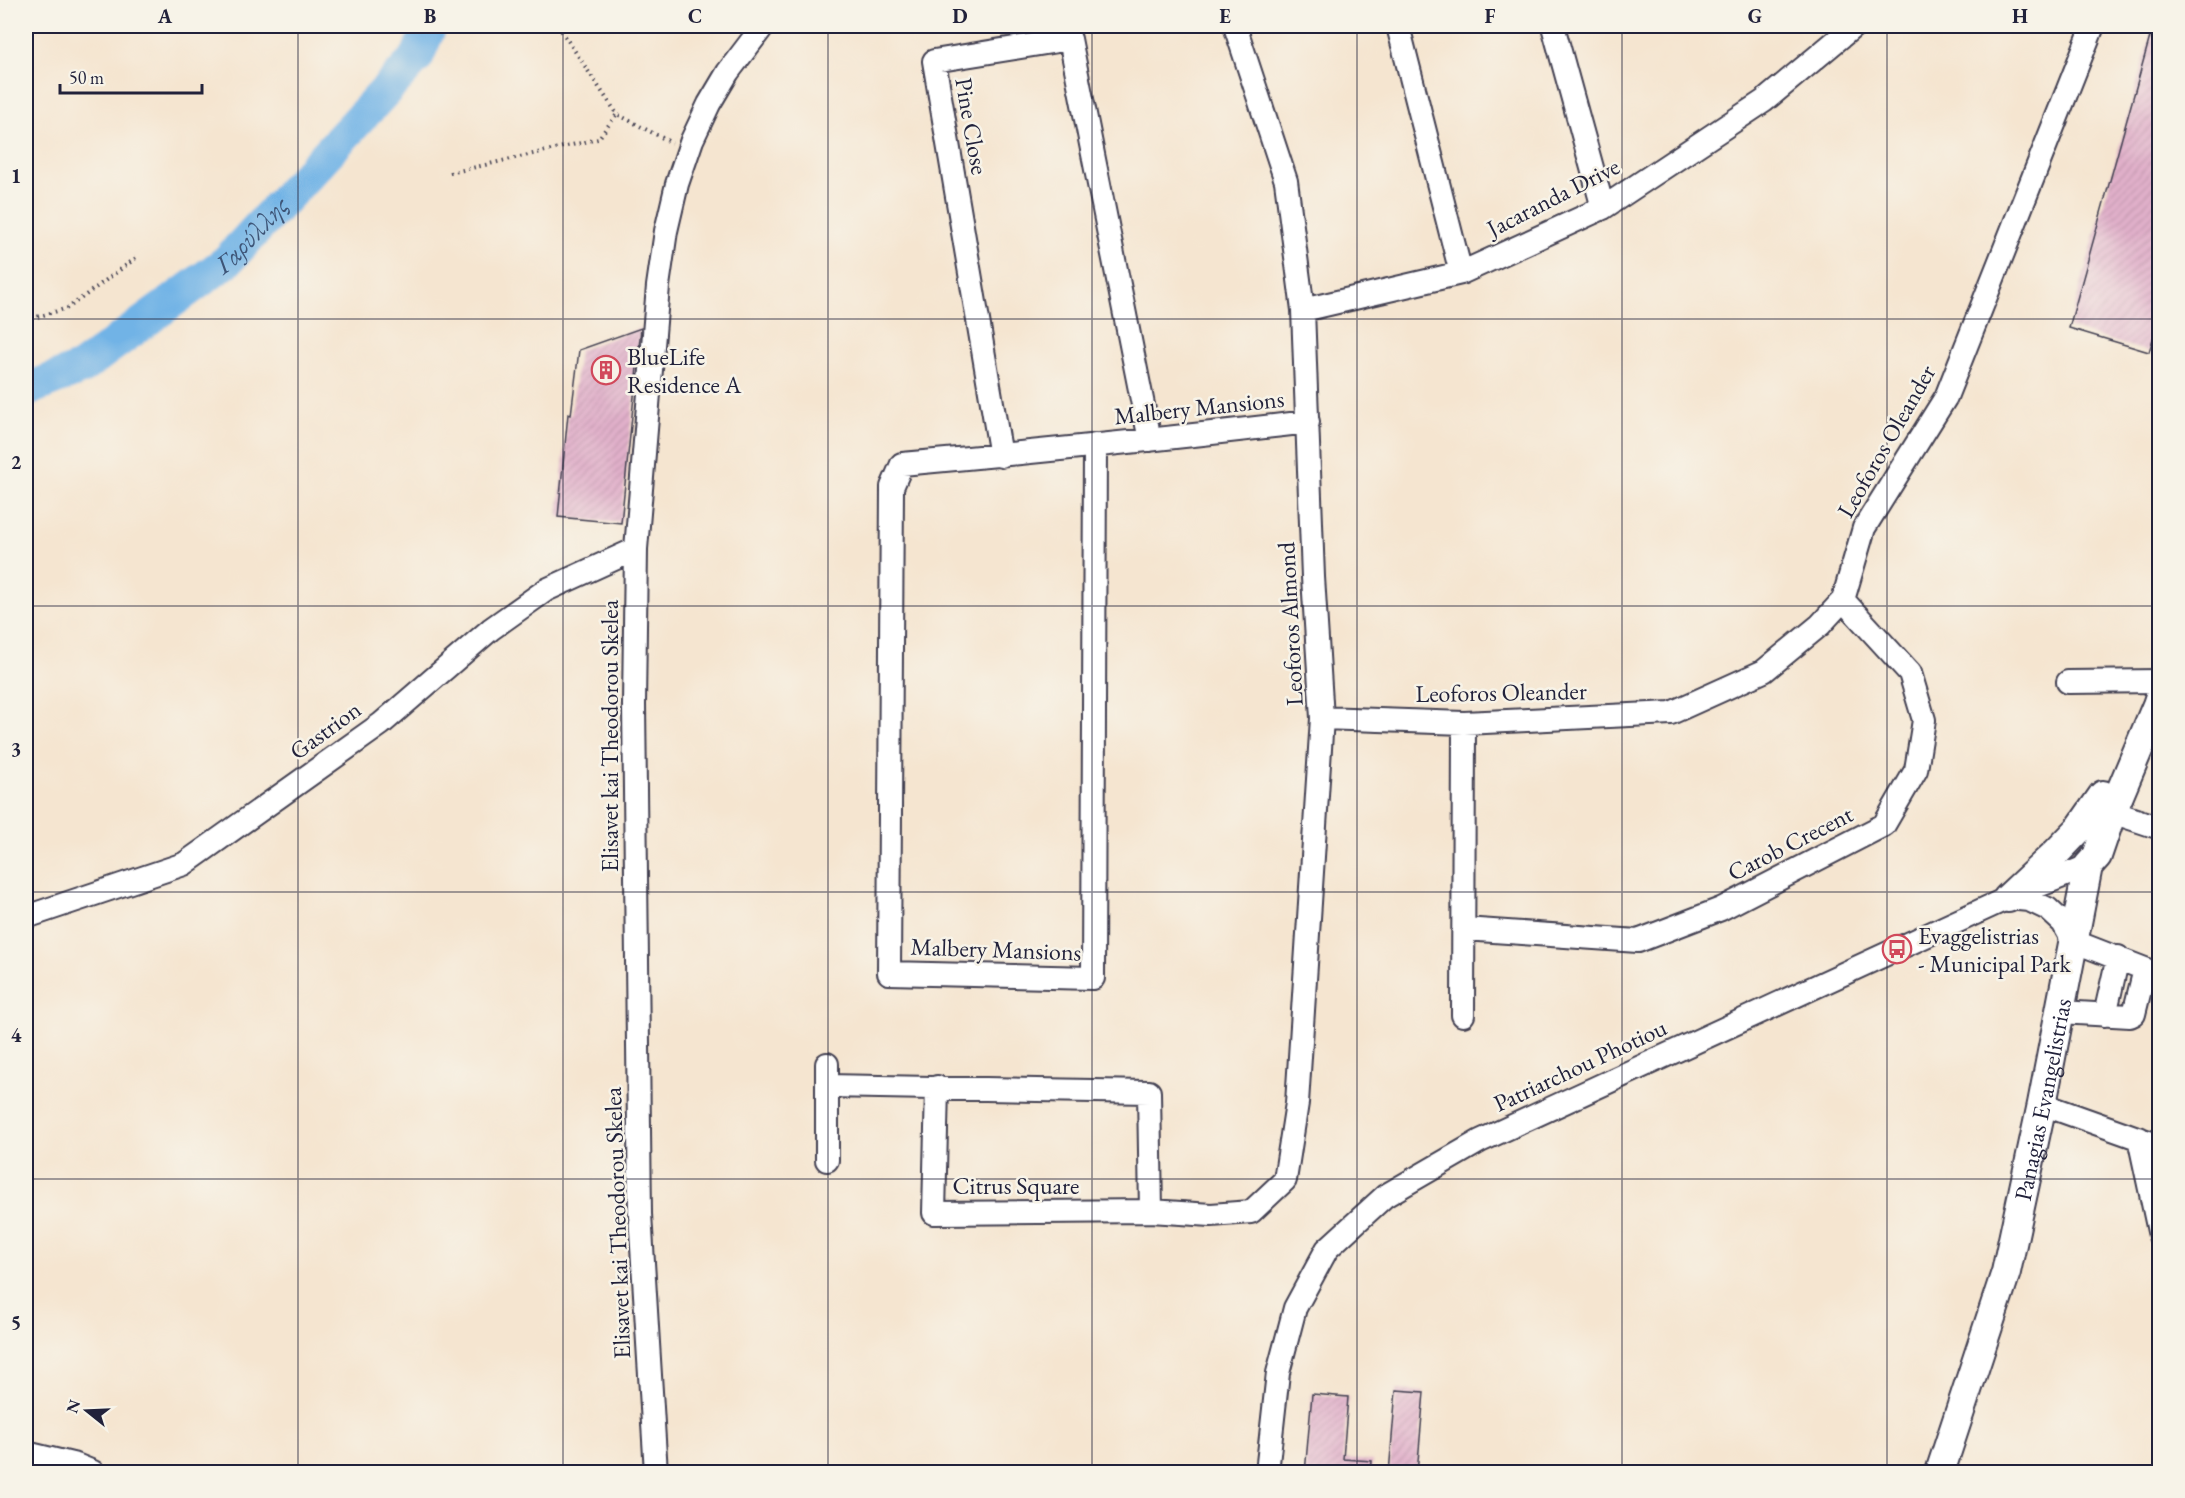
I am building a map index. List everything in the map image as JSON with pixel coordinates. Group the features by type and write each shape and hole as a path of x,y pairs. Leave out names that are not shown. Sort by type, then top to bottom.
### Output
{"main road":[{"path":"2108,804 2125,747 2150,700 2160,687"},
{"path":"2008,898 2108,804 2160,696"},
{"name":"Panagias Evangelistrias","path":"1941,1473 2006,1272 2042,1104 2088,866 2086,846 2108,804"}],"street":[{"name":"Elisavet kai Theodorou Skelea","path":"656,1473 640,1214 634,705 636,549 658,286 666,231 677,184 709,104 728,72 763,26"},
{"name":"Leoforos Almond","path":"1235,26 1287,181 1303,310 1313,577 1322,718 1297,1103 1285,1180 1251,1212"},
{"path":"1398,26 1461,273"},
{"path":"1553,26 1603,208"},
{"name":"Jacaranda Drive","path":"1303,310 1461,273 1603,208 1764,101 1854,26"},
{"name":"Leoforos Oleander","path":"1322,718 1464,723 1671,713 1764,671 1820,625 1844,600 1864,528 1946,397 2093,26"},
{"name":"Pine Close","path":"1000,456 934,61 1070,39 1150,440"},
{"name":"Malbery Mansions","path":"1095,445 1093,978 889,973 892,487 902,464 1000,456 1095,445 1150,440 1308,422"},
{"name":"Gastrion","path":"26,917 184,864 381,723 491,629 546,590 636,549"},
{"name":"Carob Crecent","path":"1464,929 1638,941 1721,909 1884,825 1916,770 1924,720 1910,673 1844,600"},
{"path":"2068,682 2160,681"},
{"path":"1463,1015 1464,723"},
{"path":"2108,804 2160,828"},
{"name":"Patriarchou Photiou","path":"1267,1473 1278,1373 1295,1308 1327,1249 1385,1196 1479,1141 2008,898 2088,866"},
{"path":"2008,898 2029,900 2048,909 2063,923 2073,941 2144,966 2146,973 2134,1014 2130,1016 2060,1012"},
{"path":"2106,1015 2118,957"},
{"path":"826,1160 827,1075 937,1088 1149,1092 1150,1212"},
{"name":"Citrus Square","path":"937,1088 934,1213 1150,1212 1211,1215 1251,1212"},
{"path":"2042,1104 2149,1142 2160,1236"},
{"path":"26,1453 76,1465 93,1473"}],"path":[{"path":"558,26 617,114 688,152"},
{"path":"450,173 598,139 617,114"},
{"path":"26,320 68,308 136,258"}],"building":[{"path":"2153,26 2160,26 2160,316 2149,352 2069,328"},
{"path":"641,328 621,523 558,517 568,414 571,415 579,350"},
{"path":"1396,1390 1424,1392 1417,1473 1389,1473"},
{"path":"1312,1394 1348,1397 1343,1459 1372,1461 1371,1473 1305,1473"}],"waterway":[{"name":"Γαρύλλης","path":"26,390 81,368 226,262 417,57 430,26"}],"place":[{"name":"BlueLife Residence A","path":"606,370"},
{"name":"Evaggelistrias - Municipal Park","path":"1897,949"}]}
